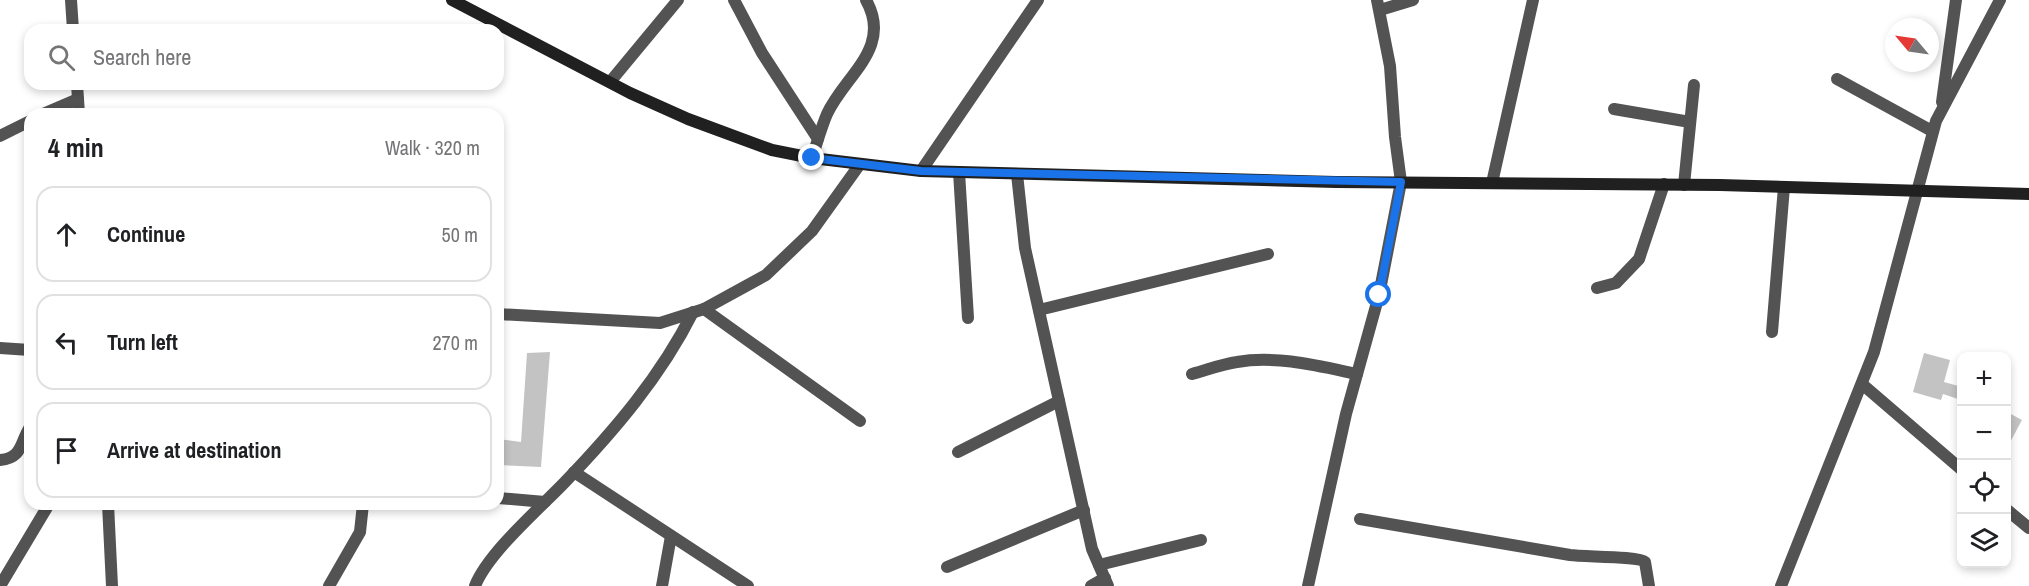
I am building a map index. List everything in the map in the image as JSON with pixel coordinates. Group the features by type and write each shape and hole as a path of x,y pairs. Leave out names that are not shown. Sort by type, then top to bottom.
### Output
{"main road":[{"path":"452,0 498,24"},
{"path":"504,27 610,82 699,122 772,150 812,158 921,171 1401,182 1684,184 2029,194"}],"street":[{"path":"71,0 73,24"},
{"path":"610,82 678,0"},
{"path":"734,0 762,53 818,139"},
{"path":"812,158 828,113 867,57 875,33 873,12 866,0"},
{"path":"921,171 1038,0"},
{"path":"1308,586 1357,374 1379,295 1401,182 1390,66 1379,5 1413,0"},
{"path":"1492,183 1533,0"},
{"path":"1941,109 1956,0"},
{"path":"1781,586 1874,352 1932,131 1941,109 2000,0"},
{"path":"1837,79 1932,131"},
{"path":"1684,184 1694,85"},
{"path":"77,90 79,108"},
{"path":"57,108 78,99"},
{"path":"1614,109 1690,122"},
{"path":"0,136 24,124"},
{"path":"504,314 660,323 699,311 766,275 812,231 860,164"},
{"path":"959,172 968,318"},
{"path":"1017,174 1025,248 1084,510 1099,565 1107,582 1091,586"},
{"path":"1597,288 1616,284 1639,259 1664,184"},
{"path":"1772,332 1784,187"},
{"path":"1039,310 1268,254"},
{"path":"699,311 860,421"},
{"path":"475,586 478,578 502,547 629,411 673,352 699,311"},
{"path":"0,348 24,350"},
{"path":"1192,374 1238,362 1273,361 1317,365 1357,374"},
{"path":"1862,384 1957,466"},
{"path":"958,452 1059,401"},
{"path":"0,460 19,452 24,440"},
{"path":"574,472 748,586"},
{"path":"504,499 545,502"},
{"path":"0,586 45,510"},
{"path":"108,510 112,586"},
{"path":"329,586 360,532 362,510"},
{"path":"947,567 1084,510"},
{"path":"2011,512 2029,528"},
{"path":"1360,519 1593,559 1638,558 1645,562 1649,586"},
{"path":"662,586 672,536"},
{"path":"1099,565 1201,540"}],"building":[{"path":"550,352 541,467 504,465 504,440 521,442 527,353"},
{"path":"1924,353 1950,360 1944,382 1957,386 1957,399 1943,394 1941,400 1913,392"},
{"path":"2011,414 2022,420 2011,441"}],"route":[{"path":"812,158 921,171 1401,182 1379,295"}]}
